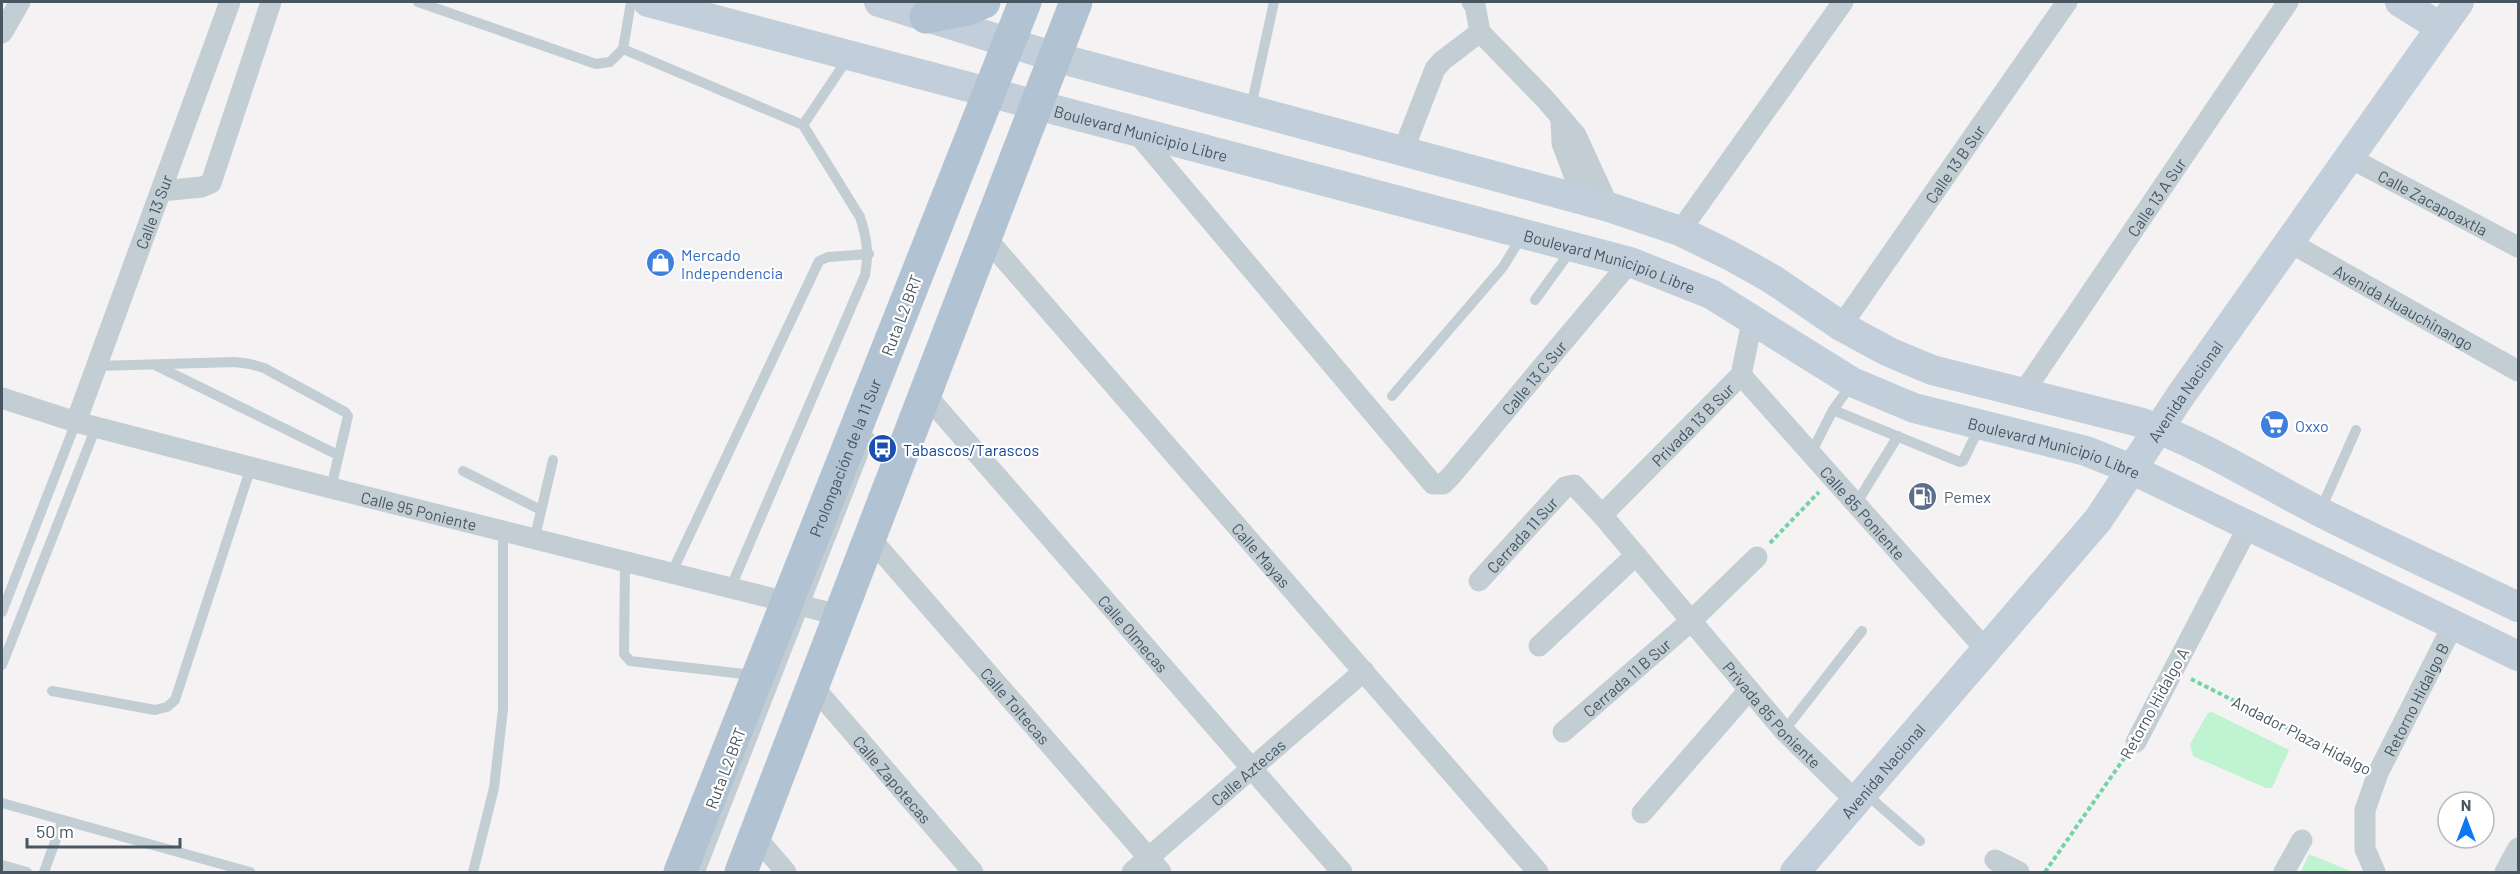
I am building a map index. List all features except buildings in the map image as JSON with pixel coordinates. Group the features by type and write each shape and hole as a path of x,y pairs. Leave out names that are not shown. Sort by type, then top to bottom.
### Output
{"main road":[{"name":"Boulevard Municipio Libre","path":"648,2 1630,262 1711,294 1753,318 1852,382 1914,408 2086,451 2131,469 2518,656"},
{"path":"879,2 1034,51 1596,203 1680,231 1730,255 1772,279 1841,326 1889,352 1932,370 2158,429 2192,443 2320,512 2518,607"},
{"path":"926,17 968,9 984,2"},
{"path":"1025,2 1034,51"},
{"path":"1034,51 1076,2"},
{"path":"2400,2 2440,27"},
{"name":"Avenida Nacional","path":"1795,873 2098,520 2158,429 2459,2"},
{"name":"Prolongación de la 11 Sur","path":"680,873 758,675 796,605 1011,97 1034,51"},
{"name":"Prolongación de la 11 Sur","path":"744,845 805,683 861,545 926,395 986,238 1011,97 1034,51"}],"street":[{"path":"2,33 20,2"},
{"name":"Calle 13 Sur","path":"86,425 97,366 231,2"},
{"path":"161,191 202,188 211,183 271,2"},
{"path":"1472,2 1475,5 1480,32 1545,99 1575,135 1596,203"},
{"path":"1680,231 1843,2"},
{"name":"Calle 13 B Sur","path":"1841,326 2067,2"},
{"name":"Calle 13 A Sur","path":"2023,393 2288,2"},
{"path":"1403,151 1435,69 1480,32"},
{"name":"Calle 13 C Sur","path":"1135,131 1433,484 1443,484 1451,476 1630,262"},
{"name":"Calle Zacapoaxtla","path":"2350,158 2518,247"},
{"name":"Calle Mayas","path":"986,238 1538,873"},
{"name":"Avenida Huauchinango","path":"2289,242 2518,371"},
{"name":"Privada 13 B Sur","path":"1602,514 1741,375 1753,318"},
{"name":"Calle 85 Poniente","path":"1741,375 1987,651"},
{"name":"Calle Olmecas","path":"926,395 1342,873"},
{"name":"Calle 95 Poniente","path":"2,398 86,425 534,541 834,614"},
{"name":"Privada 85 Poniente","path":"1565,487 1574,485 1602,514 1784,731 1861,797"},
{"name":"Cerrada 11 Sur","path":"1479,581 1565,487"},
{"name":"Retorno Hidalgo A","path":"2136,742 2249,525"},
{"name":"Calle Toltecas","path":"861,545 1155,866"},
{"path":"1539,646 1636,555"},
{"path":"1691,621 1757,557"},
{"name":"Cerrada 11 B Sur","path":"1563,732 1691,621"},
{"name":"Retorno Hidalgo B","path":"2378,773 2453,625"},
{"name":"Calle Aztecas","path":"1132,873 1155,866 1252,769 1364,671"},
{"name":"Calle Zapotecas","path":"805,683 974,873"},
{"path":"1642,813 1749,690"},
{"name":"Andador Plaza Hidalgo","path":"2375,873 2365,849 2364,831 2366,810 2378,773"},
{"path":"2284,873 2302,840"},
{"path":"744,845 786,873"},
{"path":"2505,873 2518,848"},
{"path":"1995,860 2019,873"}],"lane":[{"path":"418,2 596,64 610,62 623,49 631,2"},
{"path":"1034,51 1036,2"},
{"path":"1251,110 1274,2"},
{"path":"623,49 803,125 860,217 866,234 869,255 865,275 730,589"},
{"path":"803,125 849,56"},
{"path":"1392,396 1503,267 1524,233"},
{"path":"1535,300 1574,247"},
{"path":"671,574 819,261 828,256 869,255"},
{"path":"97,366 235,362 264,368 345,412 348,420 330,488"},
{"path":"154,364 338,455"},
{"path":"1811,453 1833,410 1852,382"},
{"path":"1833,410 1962,462 1980,426"},
{"path":"2,612 86,425"},
{"path":"2,665 86,425"},
{"name":"Ruta L2 BRT","path":"700,873 796,605 873,430"},
{"path":"2320,512 2356,430"},
{"path":"1856,504 1898,436"},
{"path":"534,541 553,460"},
{"path":"52,691 155,710 167,707 175,700 251,467"},
{"path":"463,471 542,510"},
{"path":"473,873 494,788 503,709 503,533"},
{"path":"625,563 624,654 630,662 758,675"},
{"path":"816,644 834,614"},
{"path":"1784,731 1862,631"},
{"path":"1861,797 1920,841"},
{"path":"2,803 250,873"},
{"path":"44,873 63,820"},
{"path":"729,873 744,845"},
{"path":"2,865 27,873"}],"path":[{"path":"1757,557 1833,477"},
{"name":"Andador Plaza Hidalgo","path":"2173,670 2378,773"},
{"name":"Retorno Hidalgo A","path":"2045,873 2136,742"}],"green space":[{"path":"2212,712 2289,750 2272,788 2266,788 2193,756 2190,744 2208,713"},
{"path":"2309,854 2353,872 2301,872"}],"place":[{"name":"Mercado Independencia","path":"660,263"},
{"name":"Oxxo","path":"2274,425"},
{"name":"Tabascos/Tarascos","path":"882,449"},
{"name":"Pemex","path":"1923,496"}]}
